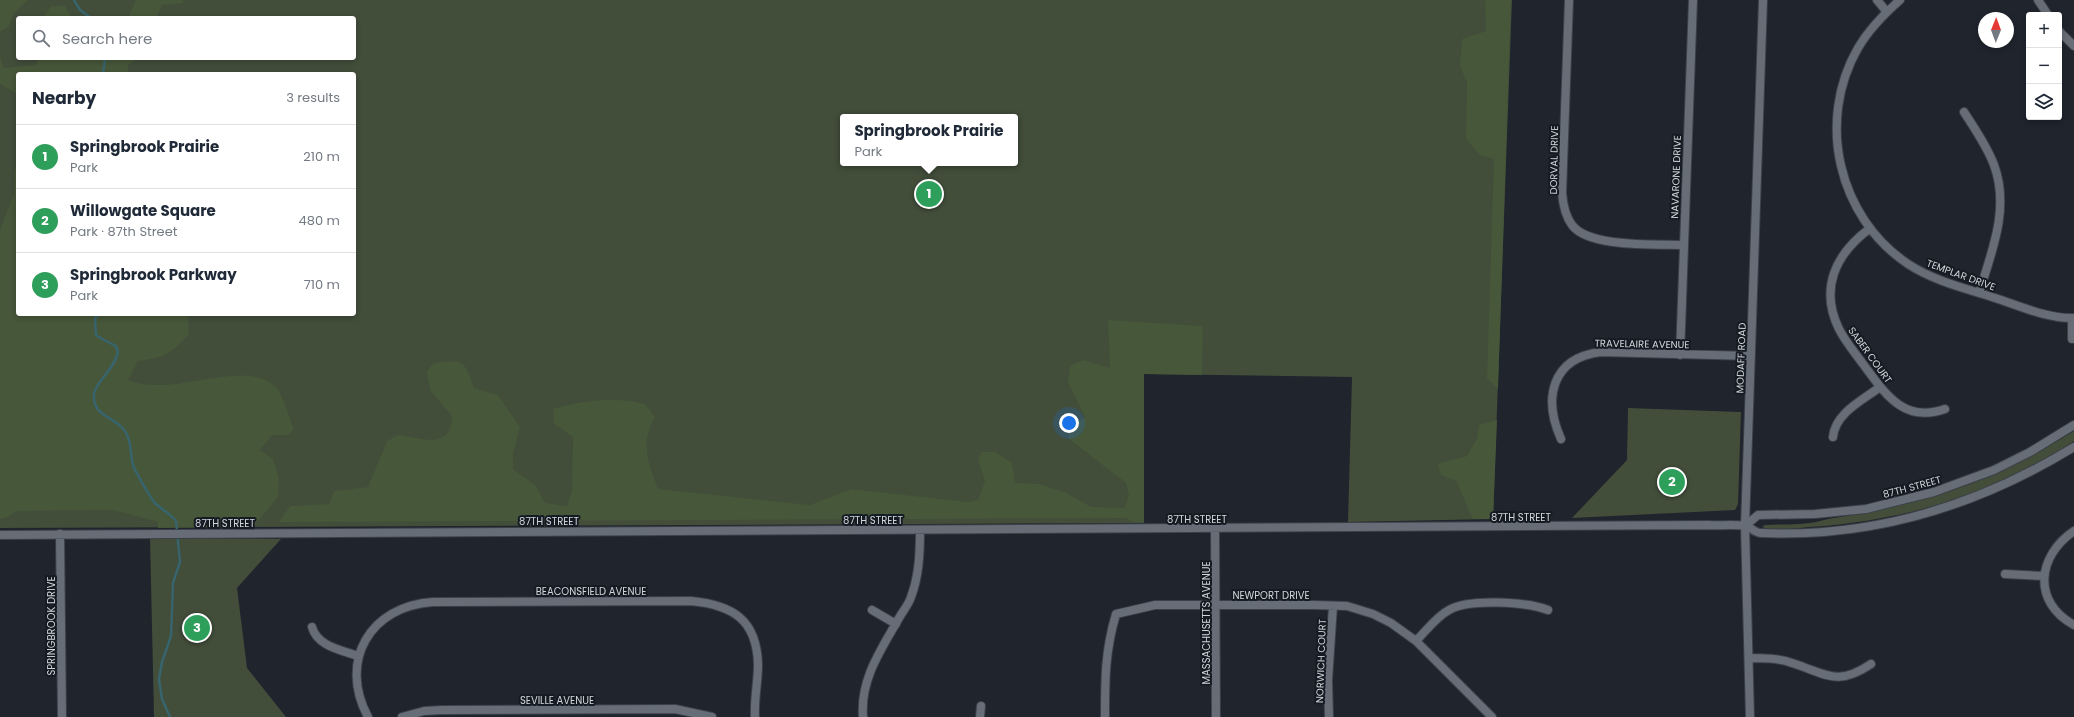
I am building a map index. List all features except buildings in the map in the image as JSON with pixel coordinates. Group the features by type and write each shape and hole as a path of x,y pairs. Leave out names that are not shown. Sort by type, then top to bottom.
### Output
{"street":[{"name":"DORVAL DRIVE","path":"1569,0 1562,193 1566,215 1572,225 1579,232 1598,240 1684,245"},
{"name":"NAVARONE DRIVE","path":"1680,355 1693,0"},
{"name":"MODAFF ROAD","path":"1750,717 1745,526 1763,0"},
{"path":"1876,0 1887,12"},
{"name":"TEMPLAR DRIVE","path":"1900,0 1867,34 1851,61 1841,88 1837,113 1836,142 1844,178 1856,208 1869,228 1893,252 1914,268 1939,280 1979,293 2050,314 2073,318"},
{"path":"2038,0 2046,12"},
{"path":"2062,34 2074,46"},
{"path":"1964,112 1994,164 2001,197 1997,236 1979,293"},
{"name":"SABER COURT","path":"1869,228 1851,243 1836,266 1831,285 1831,305 1835,320 1842,336 1893,402 1906,409 1930,413 1945,409"},
{"path":"2072,339 2073,318"},
{"name":"TRAVELAIRE AVENUE","path":"1561,439 1552,414 1553,393 1559,375 1574,359 1601,352 1751,356"},
{"path":"1833,437 1834,429 1841,417 1880,387"},
{"name":"87TH STREET","path":"1745,526 1758,515 1815,514 1860,509 1934,492 1994,470 2030,452 2074,425"},
{"name":"87TH STREET","path":"0,534 1745,526 1758,533 1806,533 1862,527 1920,515 1960,503 2005,485 2044,465 2074,447"},
{"name":"MASSACHUSETTS AVENUE","path":"1215,528 1216,717"},
{"path":"863,717 863,692 866,683 879,653 911,598 918,572 920,530"},
{"path":"2074,531 2056,546 2050,556 2044,576 2051,605 2060,615 2074,625"},
{"name":"SPRINGBROOK DRIVE","path":"60,534 62,717"},
{"path":"2006,574 2044,576"},
{"name":"BEACONSFIELD AVENUE","path":"358,656 365,642 380,621 389,614 410,605 440,602 704,602 719,606 738,615 747,625 752,636 758,664 755,717"},
{"path":"1416,641 1449,609 1460,605 1518,603 1537,606 1548,610"},
{"name":"NEWPORT DRIVE","path":"1105,717 1105,662 1108,639 1116,614 1155,605 1347,606 1373,614 1416,641 1492,717"},
{"name":"NORWICH COURT","path":"1329,717 1328,680 1333,606"},
{"path":"872,610 896,624"},
{"path":"312,627 317,638 323,642 358,656 357,687 368,717"},
{"path":"1749,658 1779,660 1834,677 1852,675 1871,664"},
{"path":"980,717 981,706"},
{"name":"SEVILLE AVENUE","path":"402,717 424,711 442,710 675,709 712,717"}],"green space":[{"path":"0,0 1512,0 1493,519 1348,522 1352,377 1144,374 1144,523 0,528"},
{"path":"0,0 28,0 13,14 9,26 0,32"},
{"path":"136,0 183,0 183,3 162,5 157,16 129,16"},
{"path":"1485,0 1511,0 1498,389 1487,378 1494,159 1480,155 1466,139 1467,82 1460,67 1462,39 1486,31"},
{"path":"51,6 65,6 71,16 44,16"},
{"path":"0,56 4,68 36,65 37,60 136,60 128,65 128,72 16,72 16,93 0,84"},
{"path":"16,169 16,316 190,316 188,318 189,334 183,341 172,351 166,354 138,361 128,380 146,384 166,385 227,376 246,376 262,379 279,390 294,430 288,435 272,435 260,450 273,459 279,479 278,497 253,527 158,528 158,522 113,510 17,511 5,518 0,519 0,230 14,194"},
{"path":"1108,320 1203,326 1202,375 1144,374 1144,522 1132,522 1127,518 279,522 290,506 329,504 334,491 368,487 387,441 398,435 433,440 446,434 450,427 452,416 430,390 427,371 434,363 452,361 462,364 465,367 474,388 498,395 520,427 513,453 513,469 536,486 545,503 567,506 572,491 573,437 554,424 553,409 588,401 621,400 645,404 655,417 650,426 647,453 658,489 810,505 851,489 968,502 978,500 985,481 978,460 981,452 995,452 1012,463 1015,483 1039,484 1067,493 1091,507 1124,508 1129,496 1126,483 1069,439 1069,426 1085,417 1068,382 1070,366 1083,360 1110,368"},
{"path":"1628,408 1741,412 1738,504 1735,510 1572,518 1627,460"},
{"path":"1497,420 1493,519 1473,519 1456,481 1441,475 1437,464 1467,456 1477,439 1479,425"},
{"path":"2074,431 2074,441 2044,460 1981,490 1948,502 1914,511 1845,524 1786,529 1762,527 1765,525 1813,523 1831,518 1900,505 1930,497 1987,477 2044,449"},
{"path":"150,538 281,539 237,588 247,668 286,717 154,717"}],"waterway":[{"path":"74,0 80,10 88,16"},
{"path":"103,72 105,60"},
{"path":"97,316 95,319 96,335 116,346 118,352 113,364 95,389 94,402 100,412 116,422 125,431 129,440 135,470 155,503 176,521 180,562 173,583 171,636 162,662 159,679 162,699 170,717"}],"place":[{"name":"Springbrook Prairie","path":"929,194"},
{"name":"Willowgate Square","path":"1672,482"},
{"name":"Springbrook Parkway","path":"197,628"}]}
